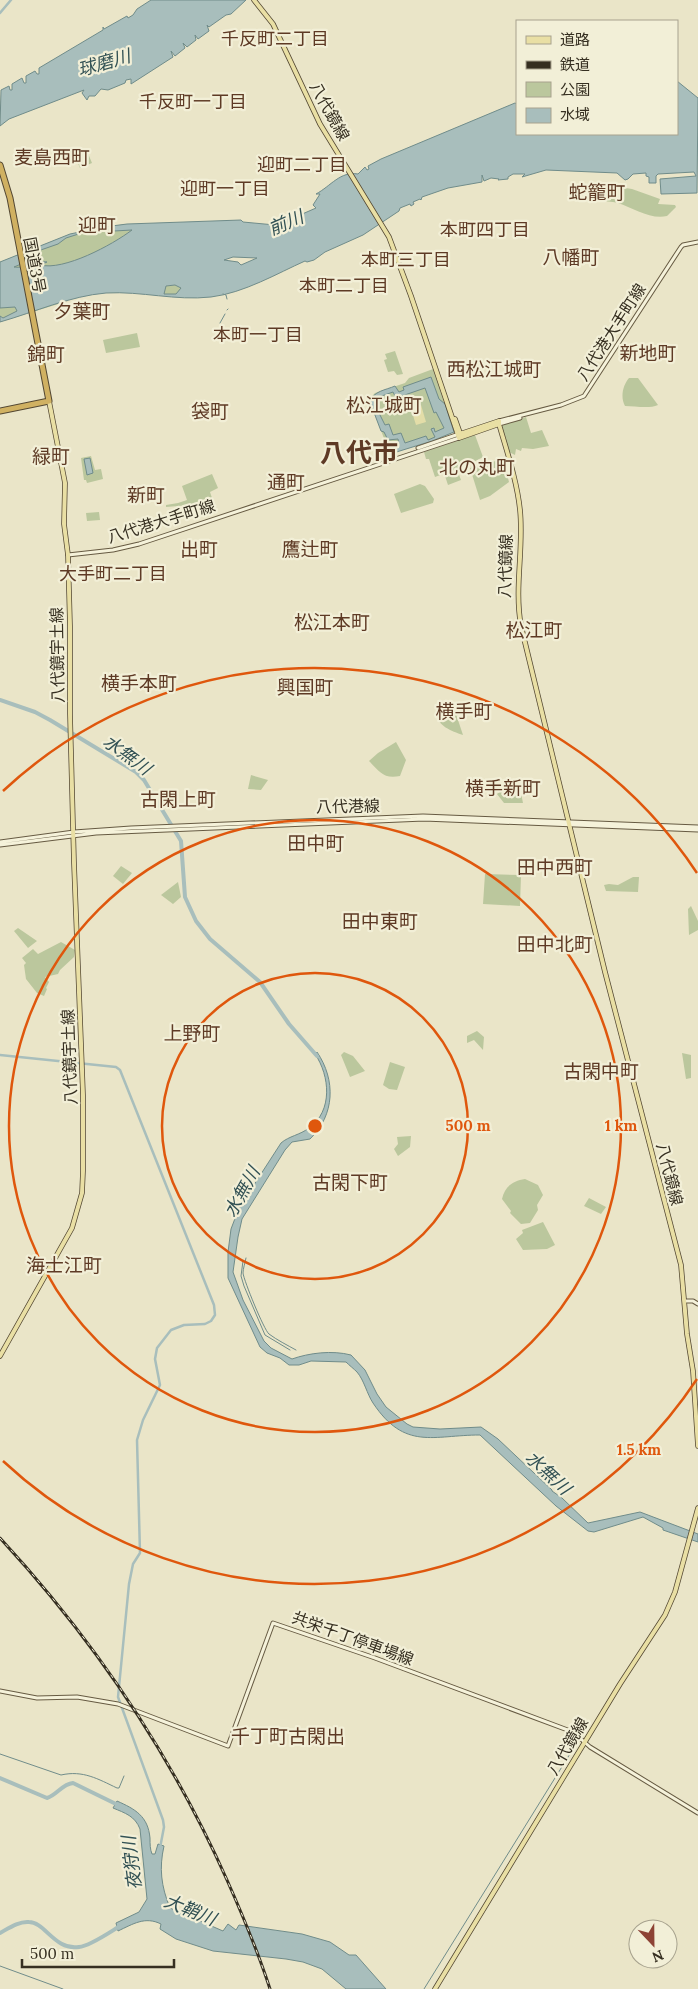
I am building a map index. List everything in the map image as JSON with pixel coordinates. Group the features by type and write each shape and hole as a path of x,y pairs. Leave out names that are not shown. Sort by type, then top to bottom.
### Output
{"highway":[{"name":"国道3号","path":"0,165 6,184 49,400"},
{"path":"0,410 49,400"}],"main road":[{"name":"八代鏡線","path":"254,0 273,24 320,124 384,229 408,288 459,436"},
{"name":"八代港大手町線","path":"499,422 582,400 682,249 685,246 698,243"},
{"name":"八代鏡宇土線","path":"0,1356 62,1248 78,1212 82,1193 84,1165 71,737 68,555 64,524 64,483 49,400"},
{"name":"八代鏡線","path":"499,422 517,488 520,510 518,593 521,626 637,1098 678,1255 695,1390 698,1446"},
{"path":"459,436 499,422"},
{"name":"八代港大手町線","path":"68,555 126,548 459,436"},
{"name":"八代港線","path":"0,844 74,833 169,827 424,819 698,828"},
{"path":"685,1301 693,1301 698,1304"},
{"name":"八代鏡線","path":"435,1989 584,1741 672,1602 698,1508"},
{"name":"共栄千丁停車場線","path":"0,1691 37,1698 77,1697 118,1704 228,1746 273,1623 574,1732 590,1747 698,1813"}],"green space":[{"path":"87,151 92,163 80,168 75,156"},
{"path":"606,185 632,189 660,199 658,204 675,205 676,207 667,216 655,216 618,203 600,200 590,191 581,188 585,186"},
{"path":"127,224 142,224 137,251 19,274 0,262 70,234"},
{"path":"155,280 166,286 204,288 204,286 225,284 252,285 230,293 210,297 106,293"},
{"path":"68,301 0,322 0,304"},
{"path":"137,333 140,347 106,353 103,340"},
{"path":"395,351 403,374 397,375 394,371 388,372 384,360 387,359 385,354"},
{"path":"433,369 454,432 390,454 370,402 372,396 375,393 405,383 409,378"},
{"path":"629,378 638,378 658,405 646,407 625,406 623,391"},
{"path":"526,417 531,433 542,430 549,446 533,449 522,448 521,451 516,449 515,455 509,452 501,426"},
{"path":"475,435 483,457 466,466 458,466 459,468 435,477 429,459 426,459 424,452"},
{"path":"91,456 95,470 101,469 103,479 87,483 84,480 81,458"},
{"path":"503,459 509,482 490,496 480,500 470,468"},
{"path":"458,472 461,480 448,485 445,476"},
{"path":"212,474 218,488 210,492 215,507 212,508 202,504 166,507 166,505 187,500 182,486"},
{"path":"420,484 425,486 434,499 433,503 401,513 394,494"},
{"path":"99,512 100,520 87,521 86,513"},
{"path":"454,707 463,735 442,725 435,713"},
{"path":"396,742 406,760 400,776 394,777 382,774 369,761"},
{"path":"251,775 268,780 261,790 248,789"},
{"path":"518,779 523,803 504,803 497,794"},
{"path":"121,866 132,873 123,884 113,876"},
{"path":"485,874 521,875 520,906 483,904"},
{"path":"633,877 639,877 638,892 606,891 604,885 618,885"},
{"path":"178,882 181,897 173,904 161,895"},
{"path":"691,906 698,921 698,930 689,935 688,909"},
{"path":"18,928 37,941 28,948 14,931"},
{"path":"61,942 75,950 74,957 58,974 45,977 49,982 44,996 37,993 26,979 24,965 26,963 22,958 33,949 38,954"},
{"path":"477,1031 484,1037 483,1050 474,1040 467,1043 467,1036"},
{"path":"344,1052 353,1056 365,1071 350,1077 341,1055"},
{"path":"682,1053 691,1055 691,1078 686,1079"},
{"path":"390,1062 405,1067 397,1090 389,1089 383,1085"},
{"path":"411,1136 410,1147 398,1156 394,1149 398,1144 397,1137"},
{"path":"525,1179 538,1185 543,1195 537,1205 538,1210 530,1223 521,1224 510,1213 511,1211 502,1199 510,1185"},
{"path":"589,1198 606,1207 601,1214 584,1206"},
{"path":"543,1222 555,1245 547,1249 523,1250 516,1239 523,1233 522,1230"}],"sand":[{"path":"421,405 426,422 416,425 411,409"}],"water":[{"name":"球磨川","path":"151,0 246,0 231,14 226,15 209,27 207,25 209,31 198,39 195,35 196,40 187,47 183,43 185,48 175,56 171,51 173,57 131,84 131,79 108,90 101,89 95,96 89,96 87,100 82,93 84,90 9,119 0,126 1,90 9,86 10,90 12,90 12,84 22,78 24,83 26,83 26,76 35,71 39,74 39,68 103,30 103,27 104,29 127,16 128,18 133,15 137,9"},
{"name":"前川","path":"678,82 698,98 697,193 661,194 660,179 696,176 694,172 658,174 656,176 656,183 649,183 649,177 646,176 646,173 633,174 625,180 617,173 546,170 522,177 525,174 513,174 508,179 498,180 491,178 484,181 482,175 482,182 448,188 422,197 421,200 413,202 414,204 411,206 410,204 400,208 399,211 363,235 325,252 314,260 305,261 260,282 223,295 198,298 106,293 79,297 0,322 0,316 3,318 17,311 15,307 0,308 0,262 70,234 104,227 127,224 241,220 243,222 275,225 296,214 300,215 316,208 313,205 320,194 316,194 341,177 358,174 365,167 367,170 369,169 368,166 381,159 515,103 516,135 678,135","holes":["106,229 114,231 132,230 113,243 74,261 50,266 40,265 47,262 43,262 14,267 26,262 35,252 58,244 66,238 88,231 94,232","233,257 257,258 241,265 238,262 224,260","175,285 181,288 176,294 164,294 166,286"]},
{"path":"431,377 439,399 445,404 454,432 390,454 388,447 399,444 398,439 388,440 384,432 381,431 370,402 374,395 380,391 395,386 399,392 404,390 403,387","holes":["425,388 434,413 436,412 444,428 435,432 434,428 431,429 435,437 428,440 426,436 405,443 401,433 393,435 389,424 385,425 378,411 380,410 376,398 393,392 396,398"]},
{"path":"90,458 93,473 87,475 84,459"},
{"path":"317,1052 323,1063 330,1086 328,1108 324,1119 310,1139 292,1142 285,1150 242,1219 238,1237 233,1272 243,1300 264,1341 271,1348 292,1359 321,1353 351,1355 365,1370 386,1407 413,1427 440,1429 481,1427 498,1439 588,1523 640,1512 698,1534 698,1542 663,1530 663,1528 643,1517 594,1532 588,1531 556,1506 480,1435 434,1438 409,1434 397,1428 385,1418 373,1403 357,1372 346,1362 311,1361 299,1365 289,1365 260,1347 228,1278 228,1252 231,1229 239,1208 281,1143 309,1128 317,1121 322,1112 327,1093 324,1072 315,1054"},
{"path":"117,1801 135,1810 147,1824 152,1854 155,1854 158,1844 164,1846 162,1877 170,1908 223,1931 228,1924 236,1930 239,1925 302,1934 330,1942 349,1955 356,1955 386,1989 346,1989 322,1969 303,1962 213,1951 176,1939 160,1929 161,1924 155,1922 139,1922 118,1931 116,1923 139,1912 147,1899 140,1829 132,1818 113,1808"}],"waterway":[{"path":"0,13 11,0"},
{"path":"223,294 226,295 227,299"},
{"path":"220,323 225,314"},
{"name":"水無川","path":"0,700 35,712 50,720 136,772 144,780 181,841 185,897 196,921 210,939 260,982 289,1024 317,1056"},
{"path":"0,1055 116,1067 120,1070 214,1305 215,1315 211,1321 205,1324 184,1325 171,1330 157,1348 155,1359 160,1385 143,1420 137,1440 140,1553 133,1564 129,1584 118,1697 163,1820 164,1827 160,1848"},
{"path":"246,1258 243,1271 244,1278 266,1331 296,1350"},
{"path":"243,1261 241,1276 265,1335 290,1350"},
{"path":"424,1989 573,1749"},
{"path":"0,1754 61,1775 76,1774 90,1776 117,1788 119,1788 124,1776"},
{"name":"夜狩川","path":"0,1778 47,1798 66,1785 73,1783 118,1805"},
{"name":"大鞘川","path":"0,1933 18,1924 25,1922 35,1923 63,1945 79,1947 120,1926"},
{"path":"0,1966 63,1989"}],"railway":[{"path":"0,1538 68,1617 99,1658 155,1743 181,1787 227,1880 250,1934 270,1989"}],"district":[{"name":"千反町二丁目","path":"275,39"},
{"name":"千反町一丁目","path":"193,102"},
{"name":"麦島西町","path":"52,157"},
{"name":"迎町二丁目","path":"302,165"},
{"name":"迎町一丁目","path":"225,189"},
{"name":"蛇籠町","path":"597,192"},
{"name":"迎町","path":"97,225"},
{"name":"本町四丁目","path":"485,230"},
{"name":"八幡町","path":"571,257"},
{"name":"本町三丁目","path":"406,260"},
{"name":"本町二丁目","path":"344,286"},
{"name":"夕葉町","path":"82,311"},
{"name":"本町一丁目","path":"258,335"},
{"name":"新地町","path":"648,353"},
{"name":"錦町","path":"46,354"},
{"name":"西松江城町","path":"494,369"},
{"name":"松江城町","path":"384,405"},
{"name":"袋町","path":"210,411"},
{"name":"八代市","path":"359,453"},
{"name":"緑町","path":"51,456"},
{"name":"北の丸町","path":"477,467"},
{"name":"通町","path":"286,482"},
{"name":"新町","path":"146,495"},
{"name":"出町","path":"199,549"},
{"name":"鷹辻町","path":"310,549"},
{"name":"大手町二丁目","path":"113,574"},
{"name":"松江本町","path":"332,622"},
{"name":"松江町","path":"534,630"},
{"name":"横手本町","path":"139,683"},
{"name":"興国町","path":"305,687"},
{"name":"横手町","path":"464,711"},
{"name":"横手新町","path":"503,788"},
{"name":"古閑上町","path":"178,799"},
{"name":"田中町","path":"316,843"},
{"name":"田中西町","path":"555,867"},
{"name":"田中東町","path":"380,921"},
{"name":"田中北町","path":"555,944"},
{"name":"上野町","path":"192,1033"},
{"name":"古閑中町","path":"601,1071"},
{"name":"古閑下町","path":"350,1182"},
{"name":"海士江町","path":"64,1265"},
{"name":"千丁町古閑出","path":"288,1736"}]}
